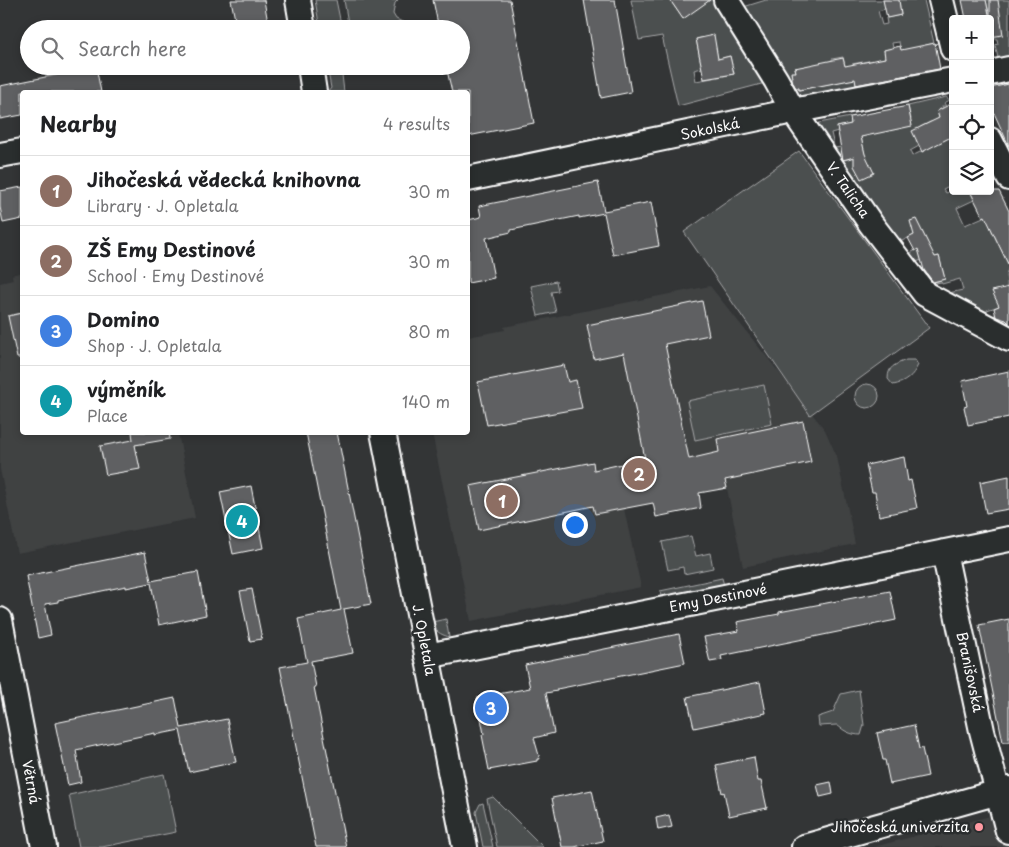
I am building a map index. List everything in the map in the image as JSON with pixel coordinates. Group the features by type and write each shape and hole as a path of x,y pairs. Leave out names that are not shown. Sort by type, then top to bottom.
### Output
{"street":[{"path":"298,0 301,20"},
{"name":"V. Talicha","path":"726,0 794,111 871,224 925,294 1009,339"},
{"path":"942,0 949,31"},
{"path":"994,72 1009,69"},
{"path":"311,75 314,90"},
{"name":"Sokolská","path":"470,179 949,81"},
{"path":"994,148 1009,178"},
{"path":"0,155 20,150"},
{"name":"J. Opletala","path":"384,435 465,847"},
{"name":"Emy Destinové","path":"427,656 1009,539"},
{"name":"Branišovská","path":"944,552 982,732 1003,791 1008,830"},
{"name":"Větrná","path":"0,620 9,721 39,846"},
{"path":"804,847 1003,791"}],"shaded area":[{"path":"315,0 336,0 340,20 318,20"},
{"path":"344,0 398,0 395,3 393,14 398,20 347,20"},
{"path":"631,0 670,0 683,19 701,0 715,0 769,82 678,106 662,36 639,40","holes":["713,35 718,59 730,56 734,74 696,81 694,70 702,68 696,39"]},
{"path":"766,0 889,0 885,9 878,11 882,25 887,24 886,18 901,15 899,0 924,0 934,43 901,52 899,42 892,43 893,48 884,50 885,58 852,64 857,86 793,98 737,9","holes":["843,57 848,80 799,90 794,88 791,73 796,72 795,68 832,63 832,59"]},
{"path":"986,0 1009,0 1009,56 998,58 995,45 998,44 997,39 994,39 994,15 983,15 989,13"},
{"path":"329,75 342,75 344,90 330,90 331,88"},
{"path":"946,97 949,99 944,103 946,106 942,106 943,108 937,111 940,120 920,127 923,136 916,140 919,146 910,151 912,156 949,138 949,186 943,189 946,193 949,192 949,195 972,195 974,200 957,208 965,225 988,215 992,231 1009,266 1006,276 1007,288 999,306 987,310 989,316 996,315 998,322 1009,319 1009,328 944,294 963,290 960,279 942,284 941,282 931,284 945,279 939,256 911,263 906,255 928,244 922,231 898,243 816,130 819,123 850,117 851,124 837,127 838,131 831,133 834,146 835,148 841,147 844,160 865,155 860,132 911,119 908,106"},
{"path":"799,151 929,328 810,415 684,232"},
{"path":"20,273 20,435 178,435 195,518 17,553 0,469 0,283 13,280 12,275"},
{"path":"556,281 558,291 551,292 556,312 538,316 531,286"},
{"path":"710,286 825,430 837,457 855,544 743,567 727,488 699,493 701,508 656,517 653,503 624,509 641,587 471,621 432,435 470,435 470,337 505,330 504,327"},
{"path":"906,360 915,360 918,365 908,378 901,383 893,385 888,379 889,371"},
{"path":"867,384 876,387 879,396 876,405 867,408 858,405 855,396 858,387"},
{"path":"764,385 772,424 695,440 687,401"},
{"path":"691,536 696,556 710,553 713,568 684,574 683,567 668,570 662,542"},
{"path":"722,578 725,589 662,601 660,591"},
{"path":"446,619 449,637 438,632 432,622"},
{"path":"859,690 864,725 861,735 848,732 837,725 819,726 818,717 833,712 841,694"},
{"path":"164,774 176,832 102,847 79,847 69,795"},
{"path":"493,797 543,847 497,847 487,799"},
{"path":"483,803 493,847 483,847 476,812 480,804"},
{"name":"Jihočeská univerzita","path":"1009,811 1009,847 874,847"}],"building":[{"path":"231,0 264,0 267,20 235,20"},
{"path":"433,0 510,0 534,123 470,136 470,90 452,90 448,75 470,75 470,20 437,20"},
{"path":"584,0 615,0 631,92 601,98"},
{"path":"670,0 710,0 683,19"},
{"path":"883,0 899,0 901,15 887,18"},
{"path":"962,0 986,0 989,15 965,15"},
{"path":"990,0 998,0 1003,35 994,36 994,15 990,15"},
{"path":"714,35 718,59 730,56 734,74 704,79 696,39"},
{"path":"935,43 940,69 856,85 855,79 799,90 793,83 791,72 796,72 795,68 843,58 845,66 885,58 884,50 900,46 901,50"},
{"path":"56,75 98,75 101,90 20,90 20,115 0,119 0,86"},
{"path":"1009,84 1009,146 994,113 994,87"},
{"path":"949,105 949,138 922,152 912,131 939,118 937,111"},
{"path":"908,106 912,126 861,137 865,154 874,173 861,179 854,166 854,157 843,160 837,127 851,124 850,117"},
{"path":"598,182 604,211 651,202 659,246 613,255 604,213 579,218 579,216 511,230 511,232 486,238 494,278 470,283 470,220 481,217 479,206"},
{"path":"20,187 20,219 3,223 0,191"},
{"path":"994,191 999,191 1009,211 1009,266 985,216 983,217 972,195 994,195"},
{"path":"916,219 935,257 939,256 945,279 933,282 924,270 918,249 915,251 908,238 914,235 910,221"},
{"path":"1009,287 1009,323 996,317 994,308 999,306 992,291"},
{"path":"702,301 709,335 665,344 689,459 719,452 717,439 803,421 811,462 725,480 727,488 699,493 701,508 656,517 653,503 595,514 593,506 479,530 470,486 593,462 594,470 645,459 624,353 594,359 587,325"},
{"path":"20,313 20,358 17,358 8,316"},
{"path":"564,365 568,382 576,380 582,408 487,425 478,382"},
{"path":"1009,371 1009,417 968,425 964,407 967,406 962,381"},
{"path":"132,435 169,435 170,439 135,445 140,469 106,475 100,446 133,440"},
{"path":"307,435 338,435 371,604 344,609 353,653 311,661 316,687 314,687 346,847 316,847 280,667 307,662 298,619 341,610"},
{"path":"904,457 908,481 911,480 917,508 879,516 875,492 872,492 866,465"},
{"path":"1009,476 1009,509 986,513 980,482"},
{"path":"251,486 263,548 233,554 220,492"},
{"path":"145,552 151,581 198,572 206,615 159,625 151,583 126,588 126,586 45,604 51,635 38,638 26,576"},
{"path":"252,589 262,639 250,641 240,591"},
{"path":"890,591 896,620 721,656 722,660 710,662 704,637 739,631 737,622"},
{"path":"1009,619 1009,742 1003,742 979,625"},
{"path":"679,634 685,663 557,689 557,691 546,693 554,733 534,738 540,759 489,770 477,698 530,688 525,665"},
{"path":"760,682 766,713 694,728 687,697"},
{"path":"175,698 181,728 227,719 236,762 189,772 180,730 155,735 155,733 76,750 81,782 68,785 55,723"},
{"path":"914,725 919,749 922,748 928,776 890,784 877,733"},
{"path":"754,757 758,781 761,781 767,808 729,816 716,765"},
{"path":"831,782 833,794 820,797 817,785"},
{"path":"592,790 603,841 574,847 562,847 552,798"},
{"path":"669,815 672,827 658,830 656,818"}],"place":[{"name":"ZŠ Emy Destinové","path":"639,474"},
{"name":"Jihočeská vědecká knihovna","path":"502,501"},
{"name":"výměník","path":"242,521"},
{"name":"Domino","path":"491,708"},
{"name":"Jihočeská univerzita","path":"979,827"}]}
